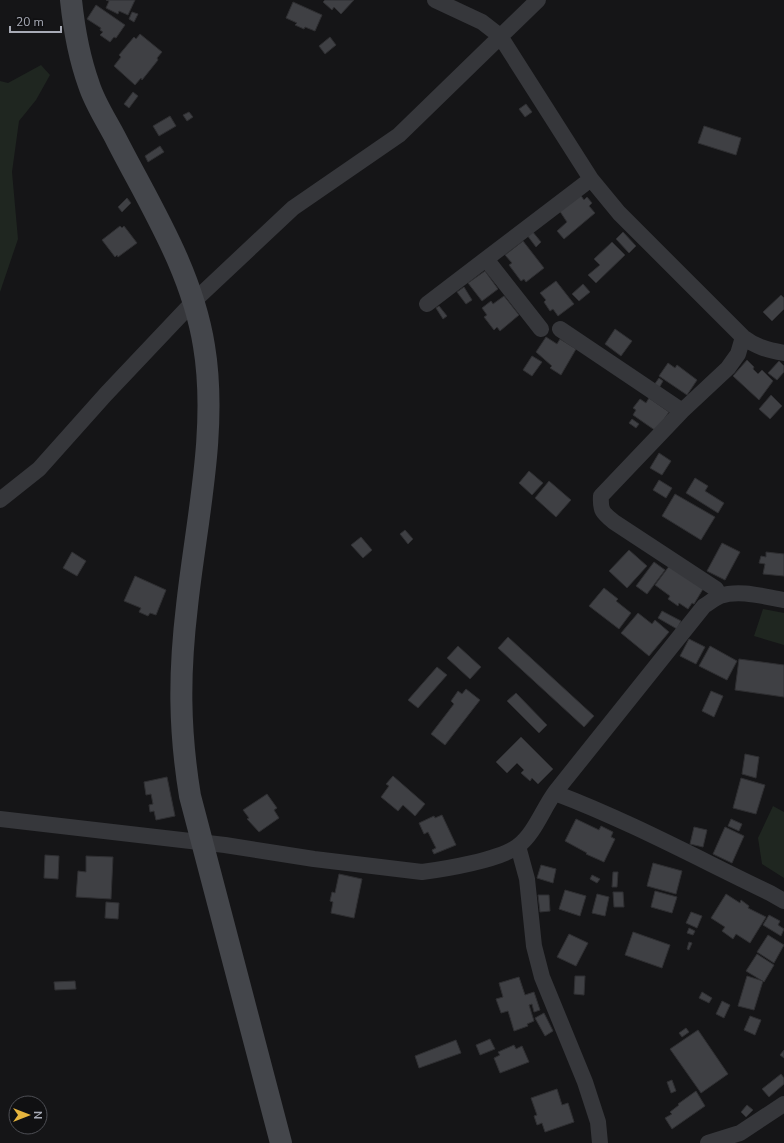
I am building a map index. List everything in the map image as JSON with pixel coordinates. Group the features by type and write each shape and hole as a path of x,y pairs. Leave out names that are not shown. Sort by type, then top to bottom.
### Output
{"street":[{"path":"71,0 75,38 89,87 154,209 172,248 194,301 204,346 208,383 208,430 187,606 180,706 184,756 190,796 281,1143"},
{"path":"435,0 482,22 500,36 591,179 619,213 743,337 754,345 768,350 784,353"},
{"path":"0,500 39,469 106,394 194,301 293,208 399,135 538,0"},
{"path":"427,304 591,179"},
{"path":"486,258 541,329"},
{"path":"560,329 682,411"},
{"path":"720,596 716,589 614,522 604,514 600,506 601,496 608,488 682,411 728,368 738,354 743,337"},
{"path":"0,818 202,842 314,859 422,872 440,870 501,854 518,846 531,830 555,793 704,606 720,596 748,594 784,600"},
{"path":"555,793 588,806 639,830 784,901"},
{"path":"518,846 527,879 534,946 542,977 585,1082 598,1122 600,1143"},
{"path":"708,1143 740,1133 784,1104"}],"shaded area":[{"path":"41,65 50,75 36,100 19,121 12,172 18,239 0,292 0,81 8,83"},
{"path":"763,609 784,613 784,645 754,636"},
{"path":"773,806 784,812 784,878 762,864 758,838"}],"building":[{"path":"106,0 135,0 128,15 119,11 118,14 106,8 109,1"},
{"path":"325,0 354,0 341,14 334,7 332,10 323,2"},
{"path":"293,2 322,15 315,31 305,27 304,29 295,25 297,23 286,18"},
{"path":"96,5 125,25 116,38 114,37 110,42 100,35 103,32 100,30 101,28 87,19"},
{"path":"132,12 138,14 134,22 129,19"},
{"path":"140,34 162,52 157,58 158,60 142,80 141,78 135,85 114,66 121,57 119,55 134,37 136,39"},
{"path":"330,37 336,45 325,54 319,46"},
{"path":"133,92 138,96 129,108 124,104"},
{"path":"526,104 532,112 525,117 519,109"},
{"path":"189,112 193,117 187,121 183,115"},
{"path":"170,116 176,126 159,136 153,126"},
{"path":"704,126 741,138 736,155 698,143"},
{"path":"160,146 164,152 148,162 145,156"},
{"path":"579,193 584,200 587,197 592,203 589,206 595,213 564,239 557,231 567,222 559,210"},
{"path":"127,198 131,203 122,212 118,207"},
{"path":"120,226 122,228 124,226 137,243 118,257 117,255 115,257 102,240"},
{"path":"532,231 541,242 536,247 527,235"},
{"path":"623,232 636,246 629,253 616,239"},
{"path":"523,241 544,268 526,282 524,279 521,281 509,265 512,263 505,255"},
{"path":"612,242 625,255 596,283 588,275 600,265 594,259"},
{"path":"485,271 498,289 482,301 468,283"},
{"path":"556,281 574,304 558,316 553,309 550,311 544,302 546,300 540,293"},
{"path":"583,284 590,292 579,301 572,294"},
{"path":"464,287 472,300 466,304 457,292"},
{"path":"781,295 784,298 784,309 772,321 763,312"},
{"path":"504,296 519,315 500,331 497,327 494,330 484,317 487,315 482,308 491,301 493,304"},
{"path":"439,306 447,316 443,319 436,308"},
{"path":"615,329 632,341 621,356 605,344"},
{"path":"546,337 557,344 560,339 576,349 561,375 550,368 552,366 536,352"},
{"path":"532,356 542,362 532,376 523,370"},
{"path":"747,360 758,374 762,370 773,381 759,400 733,376"},
{"path":"779,361 784,366 784,372 777,380 768,373"},
{"path":"668,363 675,368 677,365 697,380 687,395 659,376"},
{"path":"659,378 663,381 659,388 654,385"},
{"path":"771,395 782,406 770,419 759,409"},
{"path":"649,398 669,412 656,431 633,415 636,410 633,408 640,399 646,403"},
{"path":"632,419 639,424 636,428 629,423"},
{"path":"659,453 671,461 662,475 650,468"},
{"path":"529,471 543,483 532,495 519,483"},
{"path":"695,478 708,486 705,491 724,503 718,513 686,493"},
{"path":"659,480 672,488 666,498 653,490"},
{"path":"549,481 571,500 556,517 535,498"},
{"path":"675,494 715,517 701,540 662,516"},
{"path":"405,530 413,539 408,544 400,534"},
{"path":"361,537 372,550 363,558 351,545"},
{"path":"722,543 740,552 725,580 707,571"},
{"path":"629,550 647,566 627,588 609,571"},
{"path":"72,552 86,561 77,576 63,568"},
{"path":"766,552 784,554 784,576 763,574 765,564 759,563 761,556 766,557"},
{"path":"654,562 665,570 647,594 636,586"},
{"path":"670,565 703,589 694,604 692,603 688,609 679,603 678,606 668,599 670,596 655,585"},
{"path":"135,576 166,590 156,615 150,613 148,616 139,612 141,608 124,601"},
{"path":"604,588 618,599 616,601 631,613 619,629 589,606"},
{"path":"662,611 681,621 677,629 658,618"},
{"path":"638,613 652,624 655,620 669,632 649,656 621,633"},
{"path":"508,637 594,716 584,727 498,648"},
{"path":"689,639 705,647 696,664 680,656"},
{"path":"458,646 481,667 470,679 447,658"},
{"path":"710,646 737,661 727,680 699,666"},
{"path":"739,659 784,665 784,697 735,690"},
{"path":"437,667 447,675 418,708 408,700"},
{"path":"466,689 480,700 445,745 431,734 454,704 451,701 458,691 462,694"},
{"path":"711,691 723,696 714,717 702,711"},
{"path":"516,693 547,725 539,733 507,701"},
{"path":"521,737 553,769 538,784 532,778 530,781 521,773 524,770 517,763 507,773 496,762"},
{"path":"745,754 759,757 756,778 742,774"},
{"path":"393,776 425,804 415,816 403,805 398,811 381,797 389,786 386,784"},
{"path":"167,777 175,816 156,820 154,811 150,812 149,805 153,804 151,794 146,795 144,782"},
{"path":"741,778 765,785 756,814 733,808"},
{"path":"267,794 277,808 274,810 279,818 259,832 247,819 249,818 243,810"},
{"path":"442,815 456,845 434,854 432,850 436,848 428,832 424,834 419,823 434,816 435,818"},
{"path":"576,819 599,830 601,826 613,832 611,837 615,839 604,862 586,854 587,853 565,841"},
{"path":"731,819 742,824 739,831 728,826"},
{"path":"694,827 707,830 703,847 690,844"},
{"path":"725,827 744,836 732,863 713,854"},
{"path":"45,855 59,856 58,879 44,878"},
{"path":"86,856 113,857 111,899 76,897 78,871 86,872"},
{"path":"653,863 682,871 676,894 647,886"},
{"path":"541,865 556,869 553,883 537,878"},
{"path":"613,872 618,872 617,887 612,887"},
{"path":"339,874 362,879 354,918 331,913 333,902 330,901 332,892 335,893"},
{"path":"592,875 600,879 597,883 590,879"},
{"path":"565,890 586,896 580,916 559,909"},
{"path":"655,891 677,897 672,913 651,907"},
{"path":"613,892 623,892 624,907 614,907"},
{"path":"597,894 609,897 605,916 592,913"},
{"path":"726,894 740,903 741,900 749,906 748,908 766,917 750,943 736,934 733,939 722,931 725,927 711,918"},
{"path":"538,895 549,895 550,911 540,912"},
{"path":"106,902 119,903 118,919 105,918"},
{"path":"691,912 702,916 697,928 686,923"},
{"path":"769,915 780,921 778,925 784,929 781,936 763,925"},
{"path":"689,928 695,931 693,935 687,933"},
{"path":"633,932 670,945 662,968 625,955"},
{"path":"569,934 588,943 576,966 557,957"},
{"path":"768,935 784,945 774,963 757,952"},
{"path":"689,942 692,943 689,950 687,949"},
{"path":"757,954 774,965 764,982 746,971"},
{"path":"575,976 585,976 584,995 574,994"},
{"path":"747,976 763,981 754,1010 738,1006"},
{"path":"519,977 525,995 534,992 540,1010 534,1012 532,1004 529,1005 534,1021 527,1024 528,1026 514,1031 508,1011 501,1013 496,999 503,997 499,983"},
{"path":"75,981 76,989 55,990 54,982"},
{"path":"702,992 712,998 709,1003 699,998"},
{"path":"722,1001 730,1005 724,1018 716,1014"},
{"path":"544,1013 553,1031 545,1036 535,1018"},
{"path":"750,1016 761,1020 755,1035 744,1030"},
{"path":"686,1028 689,1032 682,1037 679,1033"},
{"path":"698,1030 728,1074 701,1093 670,1049"},
{"path":"490,1039 495,1049 480,1055 476,1045"},
{"path":"456,1040 461,1053 419,1068 415,1056"},
{"path":"514,1045 516,1049 522,1046 529,1062 500,1073 494,1058 500,1055 498,1052"},
{"path":"784,1050 784,1058 780,1055"},
{"path":"781,1074 784,1078 784,1084 769,1097 762,1089"},
{"path":"672,1080 676,1091 671,1093 667,1082"},
{"path":"557,1089 562,1105 568,1103 574,1122 545,1132 542,1123 537,1125 534,1116 537,1115 531,1098"},
{"path":"696,1091 705,1106 672,1129 665,1118 672,1114 670,1112 679,1105 678,1104"},
{"path":"747,1105 753,1110 746,1117 741,1112"}]}
